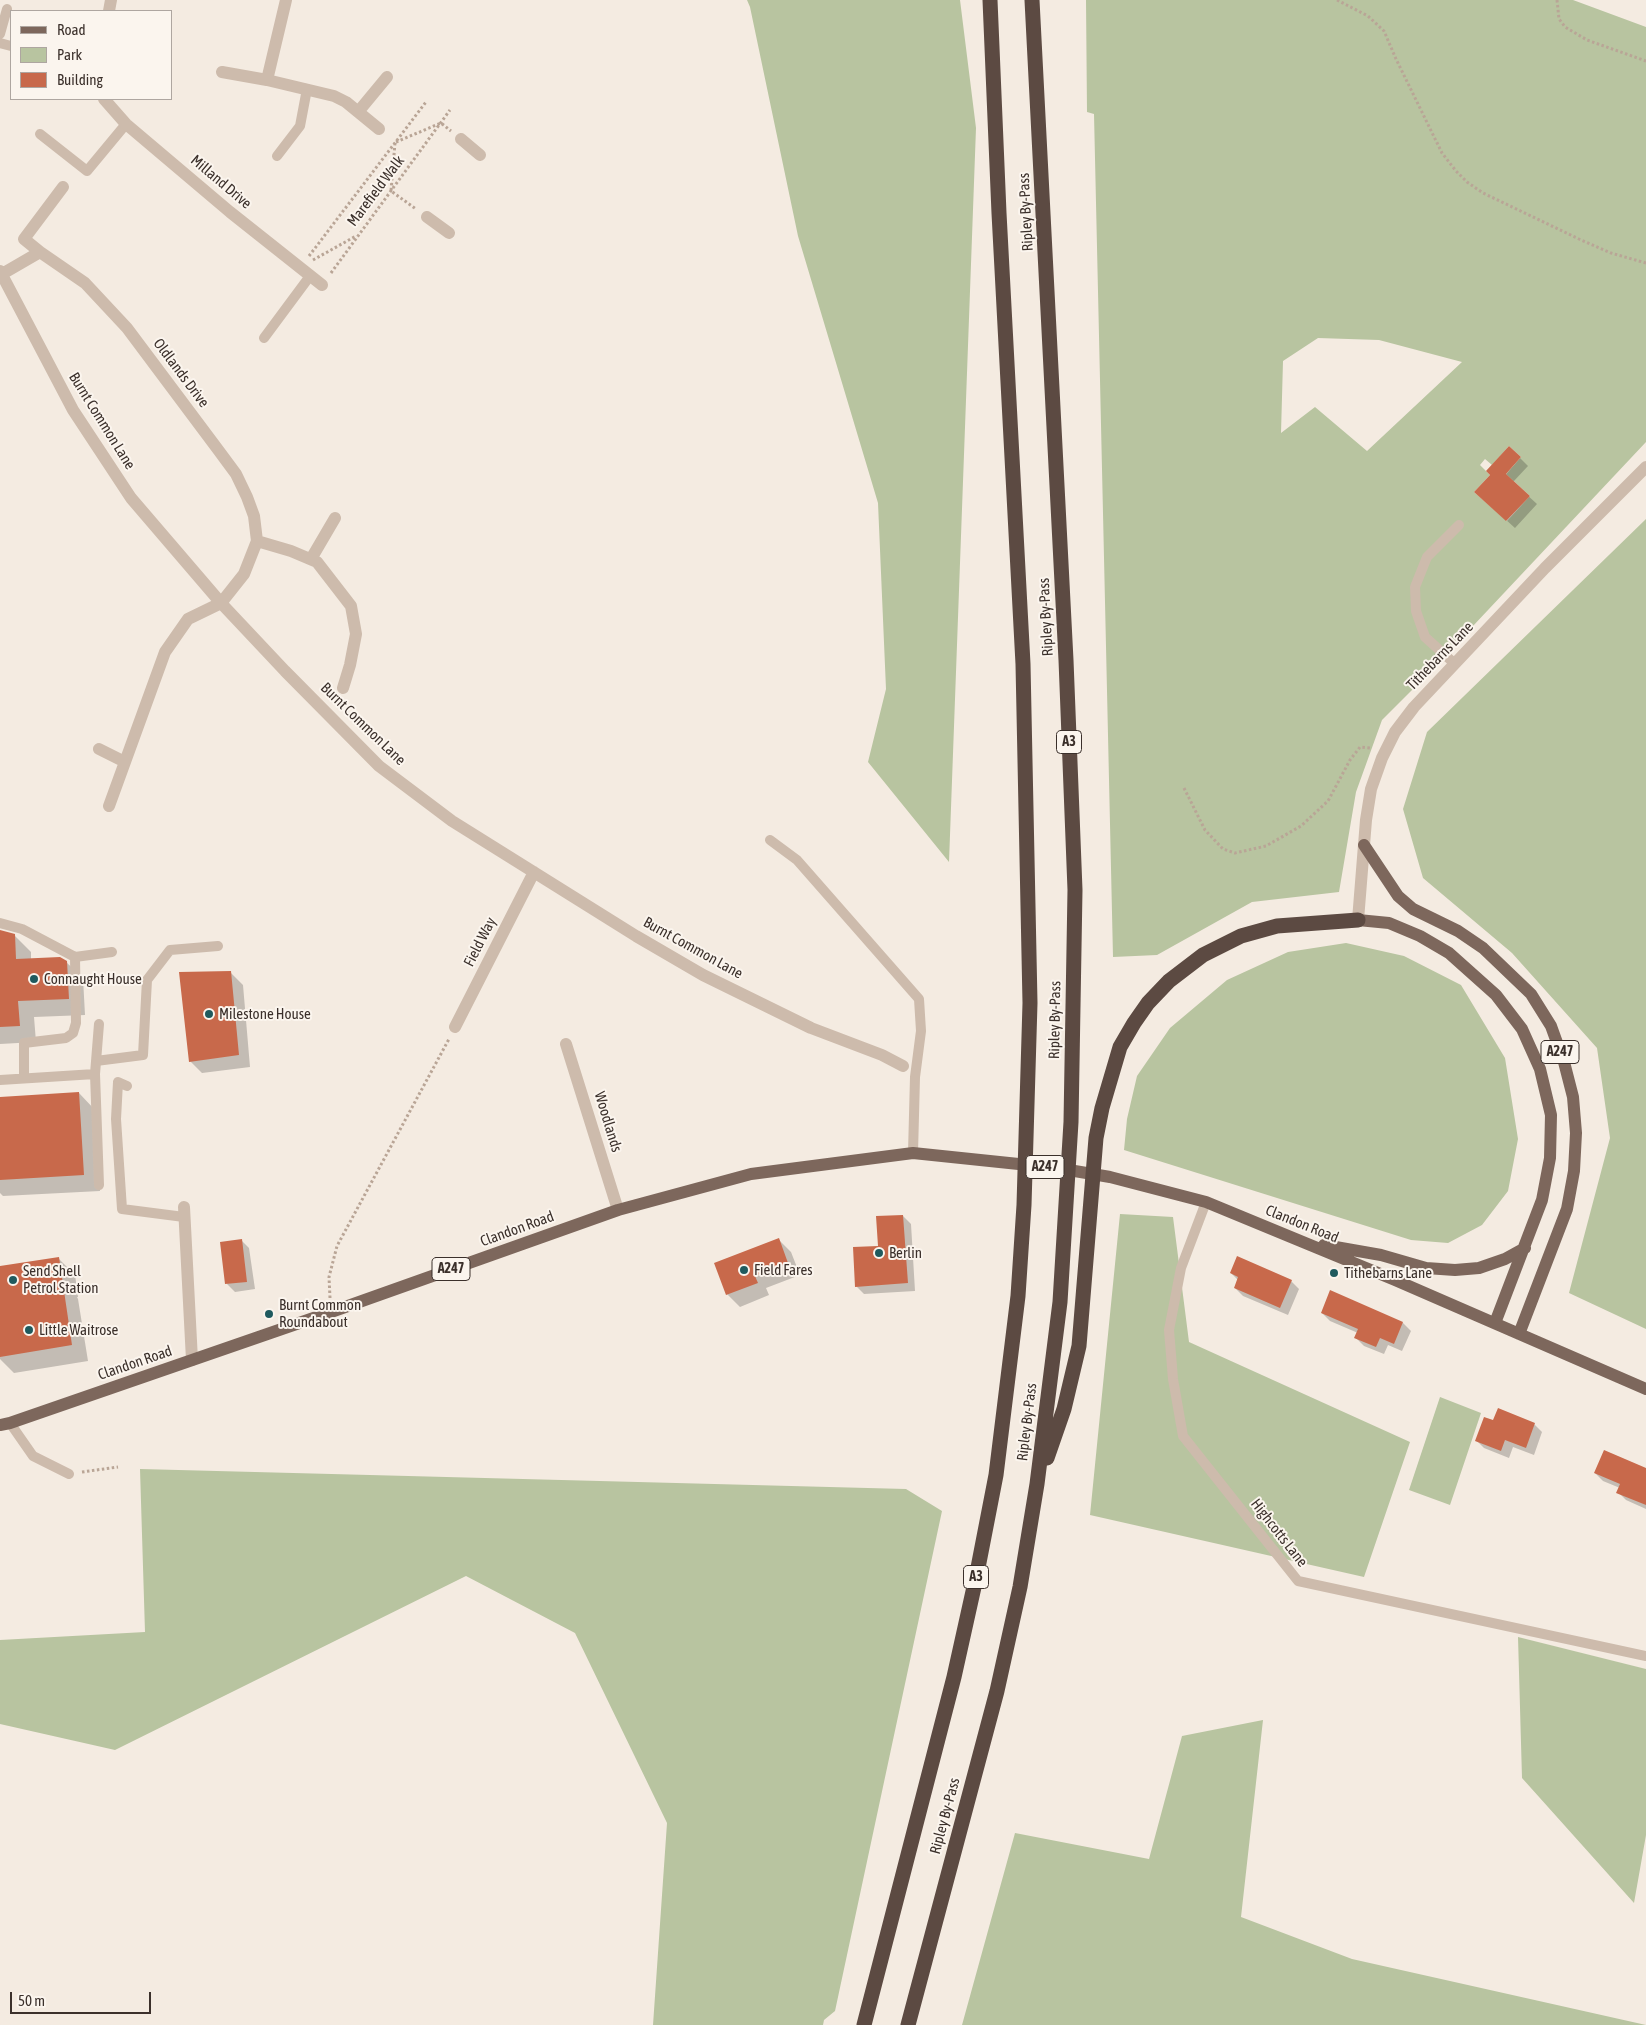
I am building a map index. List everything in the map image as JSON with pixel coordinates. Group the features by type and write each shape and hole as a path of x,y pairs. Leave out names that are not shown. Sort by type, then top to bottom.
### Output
{"highway":[{"name":"Ripley By-Pass","path":"864,2025 949,1696 976,1578 996,1475 1018,1296 1024,1205 1030,994 1024,664 998,203 990,0"},
{"name":"Ripley By-Pass","path":"908,2025 997,1692 1020,1587 1038,1484 1060,1302 1071,1122 1075,890 1066,650 1032,0"},
{"path":"1038,1484 1064,1409 1079,1346 1096,1138 1102,1108 1120,1047 1148,1003 1169,981 1204,955 1241,936 1277,926 1358,920"}],"main road":[{"name":"A247","path":"1364,846 1398,896 1413,910 1458,931 1483,948 1531,994 1551,1026 1564,1062 1573,1097 1576,1133 1574,1171 1567,1209 1519,1334"},
{"name":"A247","path":"1358,920 1389,923 1420,936 1449,952 1496,995 1522,1029 1540,1069 1551,1115 1549,1166 1542,1200 1495,1323"},
{"name":"Clandon Road","path":"5,1424 331,1312 618,1210 751,1174 913,1152 1057,1168 1110,1177 1206,1202 1495,1323 1646,1389"},
{"path":"1302,1241 1381,1254 1426,1268 1454,1270 1479,1268 1505,1260 1525,1248"}],"street":[{"path":"267,80 286,0"},
{"path":"222,72 267,80 334,96 346,102 379,130"},
{"path":"358,112 387,77"},
{"name":"Milland Drive","path":"105,100 126,124 322,285"},
{"path":"461,140 480,155"},
{"name":"Oldlands Drive","path":"63,187 24,239 85,283 127,328 240,482 254,516 257,541 244,574 221,603"},
{"path":"427,217 448,233"},
{"path":"1,272 40,252"},
{"name":"Burnt Common Lane","path":"1,272 73,410 131,498 221,603 379,766 452,821 703,975 811,1028 893,1060 903,1066"},
{"name":"Tithebarns Lane","path":"1358,920 1371,788 1395,732 1414,707 1545,568 1646,467"},
{"path":"311,560 335,518"},
{"path":"257,541 317,562 351,606 356,634 343,688"},
{"path":"109,806 165,652 188,620 221,603"},
{"path":"99,749 125,762"},
{"name":"Field Way","path":"455,1027 534,872"},
{"name":"Woodlands","path":"566,1044 618,1210"},
{"path":"184,1212 192,1360"}],"lane":[{"path":"0,34 7,9"},
{"path":"277,156 300,126 307,89"},
{"path":"40,134 88,171 126,124"},
{"path":"264,338 305,272"},
{"path":"1455,664 1426,637 1416,611 1415,587 1427,557 1459,525"},
{"path":"770,840 797,860 919,999 921,1031 915,1077 913,1152"},
{"path":"0,923 22,928 75,957 112,952"},
{"path":"96,1061 143,1055 147,980 170,950 218,946"},
{"path":"24,1078 24,1043 66,1038 73,1033 76,1023 75,957"},
{"path":"99,1024 95,1074 99,1185"},
{"path":"0,1080 95,1074"},
{"path":"127,1086 118,1082 116,1119 122,1209 184,1212"},
{"name":"Highcotts Lane","path":"1206,1202 1181,1268 1169,1330 1173,1379 1184,1436 1298,1581 1646,1656"},
{"path":"5,1424 33,1456 69,1474"}],"path":[{"path":"1337,0 1368,16 1384,31 1442,153 1467,182 1490,197 1579,239 1611,253 1646,263"},
{"path":"1557,0 1560,19 1565,27 1587,40 1646,61"},
{"name":"Marefield Walk","path":"305,272 395,142 426,102"},
{"name":"Marefield Walk","path":"322,285 450,110"},
{"path":"395,142 441,123"},
{"path":"379,130 395,142"},
{"path":"395,142 391,191 427,217"},
{"path":"305,272 357,236"},
{"path":"1184,788 1205,830 1223,849 1235,853 1266,846 1301,826 1328,801 1350,760 1360,748 1373,749 1385,753"},
{"path":"331,1312 329,1277 337,1246 455,1027"},
{"path":"69,1474 118,1467"}],"green space":[{"path":"747,0 960,0 976,128 949,862 868,762 886,689 878,503 798,236"},
{"path":"1086,0 1573,0 1646,27 1646,442 1425,677 1382,720 1356,792 1339,892 1252,902 1157,955 1113,957 1094,114 1087,112","holes":["1318,338 1379,340 1462,362 1367,451 1315,407 1281,433 1283,361","1509,446 1521,457 1506,474 1530,496 1507,521 1474,492 1490,475 1480,465 1485,459 1492,465"]},
{"path":"1646,519 1646,1329 1569,1293 1610,1138 1597,1048 1512,953 1423,878 1403,809 1427,732"},
{"path":"1346,943 1404,956 1461,985 1505,1058 1518,1139 1508,1191 1482,1225 1448,1243 1411,1240 1124,1150 1127,1119 1137,1076 1170,1028 1227,980 1288,952"},
{"path":"1120,1214 1173,1217 1189,1342 1410,1442 1364,1577 1090,1515"},
{"path":"1440,1397 1481,1413 1450,1505 1409,1490"},
{"path":"140,1469 906,1489 942,1511 835,2011 824,2020 823,2025 653,2025 667,1823 575,1633 466,1576 115,1750 0,1724 0,1640 145,1632"},
{"path":"1518,1637 1646,1669 1646,1835 1634,1903 1522,1778"},
{"path":"1263,1720 1241,1917 1352,1959 1646,2025 962,2025 1015,1833 1149,1859 1182,1736"}],"building":[{"path":"1509,446 1521,457 1506,474 1530,496 1506,521 1474,492 1490,475 1486,471"},
{"name":"Connaught House","path":"0,930 15,934 16,959 60,957 67,961 69,999 18,1001 20,1026 0,1027"},
{"name":"Milestone House","path":"231,971 239,1055 189,1062 179,972"},
{"path":"79,1092 84,1175 0,1180 0,1097"},
{"name":"Berlin","path":"903,1215 908,1283 855,1287 853,1247 878,1246 876,1216"},
{"name":"Field Fares","path":"779,1238 788,1263 755,1276 758,1283 726,1295 714,1263"},
{"path":"242,1239 247,1282 225,1284 220,1242"},
{"path":"1237,1256 1292,1280 1280,1308 1234,1288 1238,1277 1230,1273"},
{"path":"59,1257 72,1345 0,1357 0,1266"},
{"path":"1330,1290 1403,1322 1394,1344 1380,1338 1376,1347 1354,1338 1358,1329 1321,1313"},
{"path":"1498,1408 1535,1423 1526,1448 1505,1440 1501,1451 1475,1441 1484,1417 1493,1420"},
{"path":"1604,1450 1646,1468 1646,1505 1616,1493 1620,1484 1594,1473"}],"place":[{"name":"Connaught House","path":"34,979"},
{"name":"Milestone House","path":"209,1014"},
{"name":"Berlin","path":"879,1253"},
{"name":"Field Fares","path":"744,1270"},
{"name":"Tithebarns Lane","path":"1334,1273"},
{"name":"Send Shell Petrol Station","path":"13,1280"},
{"name":"Burnt Common Roundabout","path":"269,1314"},
{"name":"Little Waitrose","path":"29,1330"}]}
